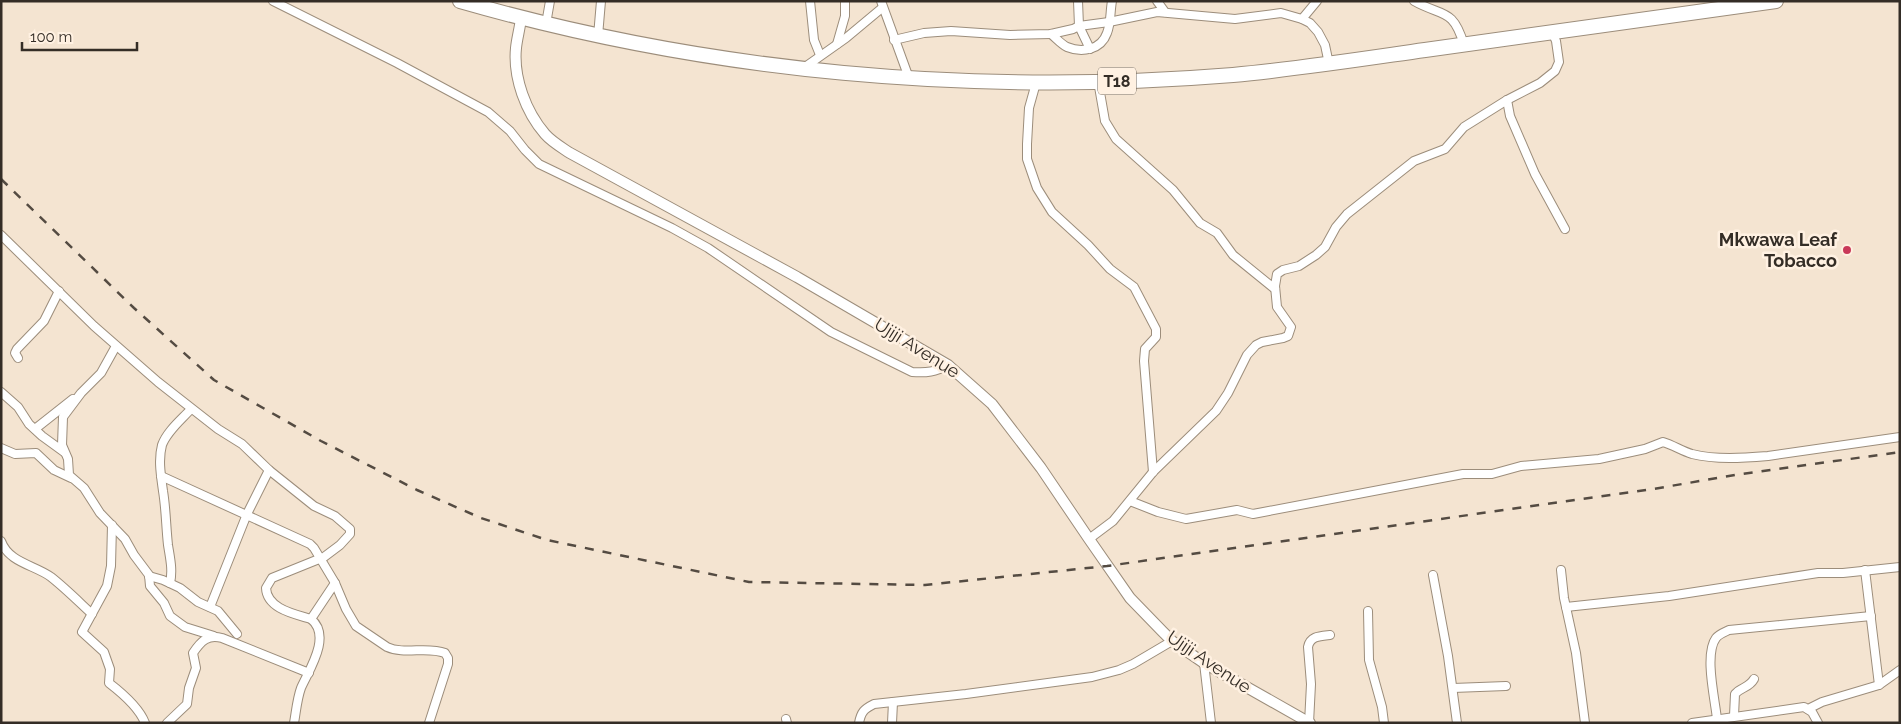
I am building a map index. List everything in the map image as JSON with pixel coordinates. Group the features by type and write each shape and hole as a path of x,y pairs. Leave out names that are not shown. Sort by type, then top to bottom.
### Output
{"highway":[{"name":"T18","path":"460,1 598,36 706,55 802,69 849,75 1036,83 1098,82 1232,75 1329,64 1776,1"}],"main road":[{"name":"Ujiji Avenue","path":"521,18 516,48 518,79 525,100 536,121 546,135 557,145 797,277 948,365 992,404 1059,492 1130,598 1172,641 1204,663 1309,723"}],"street":[{"path":"273,1 397,63 488,112 510,131 539,164 551,172 672,228 708,248 796,310 831,332 912,372 935,372 948,365"},
{"path":"546,24 550,1"},
{"path":"598,36 601,1"},
{"path":"810,1 814,40 820,55"},
{"path":"837,44 845,16 845,1"},
{"path":"1078,1 1079,26 1090,49"},
{"path":"1052,34 1066,46 1082,50 1096,47 1105,38 1112,1"},
{"path":"1157,1 1166,12"},
{"path":"1302,18 1317,1"},
{"path":"1414,1 1442,12 1449,17 1460,33 1464,45"},
{"path":"802,69 837,44 882,4 909,78"},
{"path":"894,40 924,33 951,30 1010,35 1052,34 1073,30 1079,26 1109,22 1149,13 1166,12 1235,19 1281,13 1302,18 1310,23 1318,32 1325,45 1329,64"},
{"path":"1089,539 1113,521 1152,472 1221,405 1247,356 1256,345 1288,336 1291,327 1278,310 1275,289 1275,277 1277,274 1283,270 1299,266 1316,255 1325,247 1340,221 1356,206 1414,161 1444,149 1464,127 1507,100 1527,90 1555,71 1559,62 1556,41 1552,32"},
{"path":"1098,82 1105,121 1116,139 1173,190 1200,223 1217,233 1233,255 1275,289"},
{"path":"1036,83 1029,108 1026,144 1027,159 1037,188 1052,212 1088,245 1110,269 1134,287 1156,329 1156,337 1147,346 1144,354 1145,394 1152,472"},
{"path":"1507,100 1510,116 1535,174 1565,229"},
{"path":"1,236 27,258 116,346 191,409 242,444 269,470 314,506 335,516 350,529 350,534 340,545 320,560 272,578 266,588 269,598 275,604 285,610 311,619 315,622 317,628 319,649 301,689 294,723"},
{"path":"18,358 15,353 17,349 44,322 59,291"},
{"path":"35,429 80,393 100,372 116,346"},
{"path":"1,392 18,406 29,424 44,438 64,452"},
{"path":"71,478 68,471 68,459 61,440 63,417 80,393"},
{"path":"170,584 172,573 160,464 163,443 173,428 191,409"},
{"path":"1130,502 1158,512 1186,518 1237,510 1253,514 1463,474 1492,474 1521,466 1599,459 1645,449 1663,442 1693,454 1720,458 1748,458 1900,436"},
{"path":"1,448 15,454 36,453 54,470 71,478 84,488 100,513 126,539 149,576 150,586 164,603 171,617 185,627 214,636 309,673"},
{"path":"210,607 247,514 269,470"},
{"path":"161,476 310,544 335,583 346,609 360,630 391,649 440,652 446,655 448,664 429,723"},
{"path":"112,525 111,566 107,586 82,632 104,652 110,670 109,683 136,708 145,723"},
{"path":"1,542 11,555 26,565 45,573 92,614"},
{"path":"1566,607 1669,596 1818,573 1900,567"},
{"path":"1561,570 1566,607 1574,640 1585,723"},
{"path":"1865,570 1879,685"},
{"path":"1434,575 1457,723"},
{"path":"149,576 160,578 198,602 221,613 237,634"},
{"path":"311,619 335,583"},
{"path":"1368,610 1370,660 1384,723"},
{"path":"1717,719 1711,668 1711,650 1716,638 1737,629 1871,616"},
{"path":"1309,723 1312,684 1309,642 1312,639 1330,635"},
{"path":"167,723 187,704 189,688 196,668 193,653 202,641 214,636"},
{"path":"859,723 862,712 874,704 1092,677 1119,670 1134,664 1172,641"},
{"path":"1204,663 1211,723"},
{"path":"1692,723 1734,716 1745,719 1801,708 1808,709 1822,702 1879,685 1900,670"},
{"path":"1734,716 1735,694 1740,689 1751,684 1754,679"},
{"path":"1453,688 1506,686"},
{"path":"892,723 893,702"},
{"path":"1808,709 1818,723"}],"railway":[{"path":"1,179 134,308 214,380 321,441 417,490 481,518 547,540 749,582 925,585 1107,566 1900,452"}],"place":[{"name":"Mkwawa Leaf Tobacco","path":"1847,250"}]}
